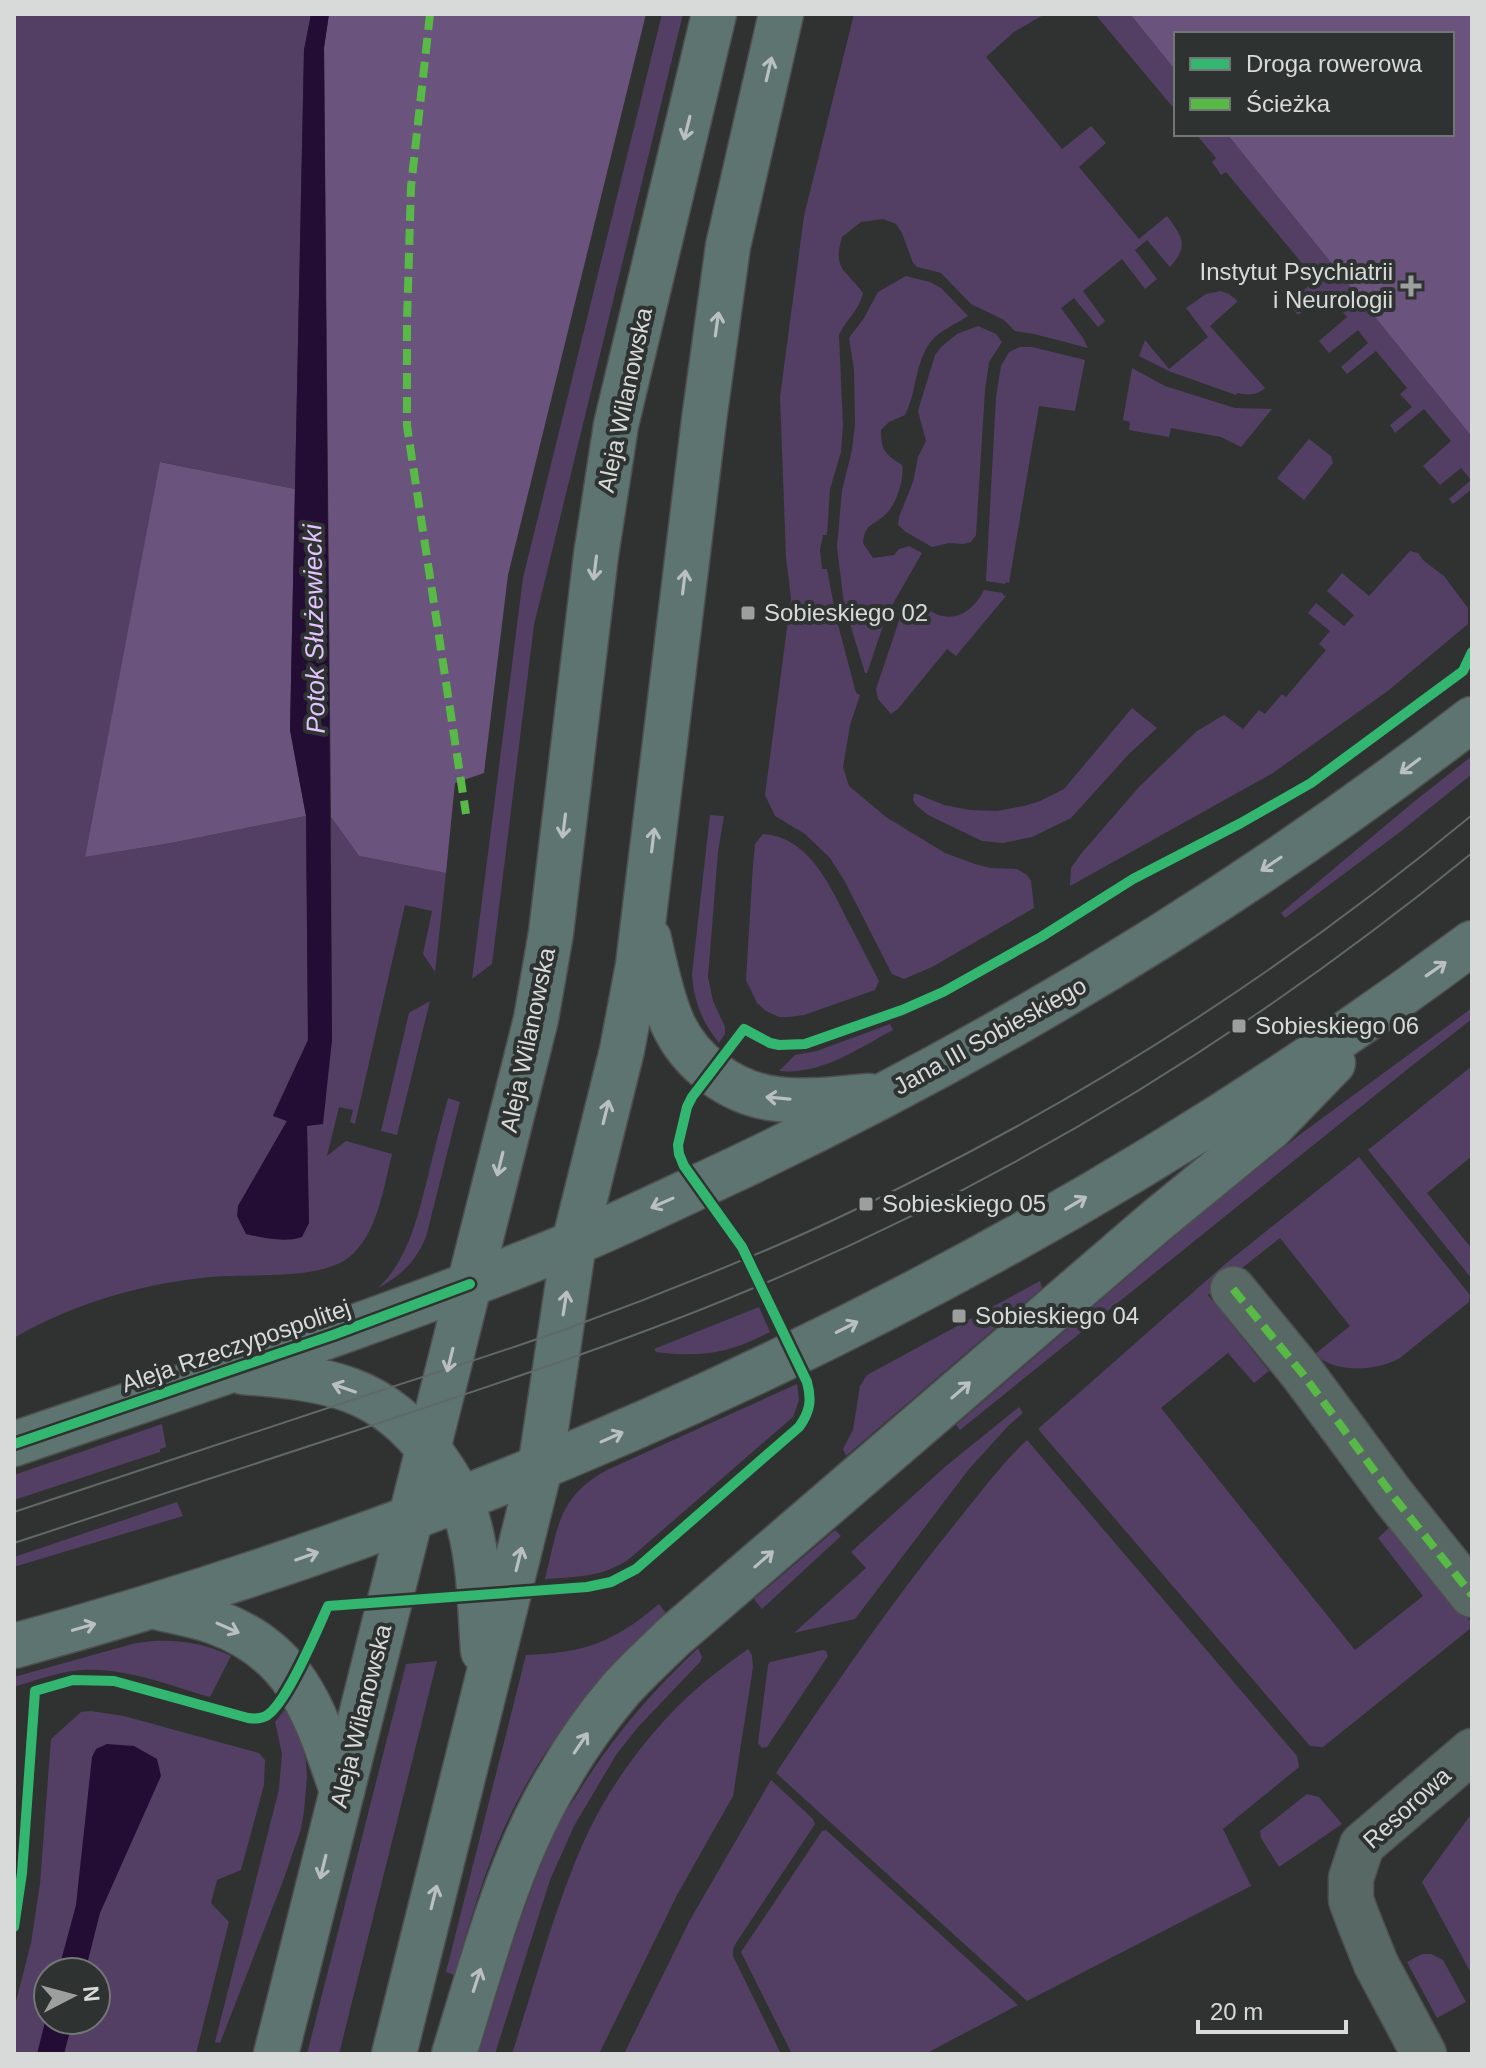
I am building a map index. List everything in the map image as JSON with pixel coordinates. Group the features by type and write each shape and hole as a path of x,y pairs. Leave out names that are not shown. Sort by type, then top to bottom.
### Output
{"main road":[{"name":"Aleja Wilanowska","path":"276,2054 536,1019 547,962 596,555 616,425 714,14"},
{"path":"394,2054 540,1468 574,1243 622,1050 638,965 728,246 781,14"},
{"name":"Jana III Sobieskiego","path":"470,1284 574,1243 783,1147 995,1035 1182,923 1381,788 1472,719"},
{"path":"643,918 673,1024 697,1060 711,1071 742,1090 780,1100 884,1095"},
{"path":"14,1646 153,1607 411,1518 540,1468 736,1381 942,1278 1069,1207 1327,1045 1472,943"},
{"path":"454,2054 512,1875 529,1835 559,1776 620,1689 672,1638 1155,1222 1271,1127 1399,995"},
{"name":"Aleja Rzeczypospolitej","path":"14,1444 470,1284"},
{"path":"228,1371 307,1378 354,1391 380,1403 398,1416 428,1449 442,1467 459,1499 471,1531 486,1689"},
{"path":"153,1607 232,1628 253,1640 281,1663 294,1678 317,1719 342,1791"}],"street":[{"path":"1233,1289 1302,1373 1393,1496 1472,1595"},
{"name":"Resorowa","path":"1424,2054 1376,1964 1351,1900 1351,1878 1362,1845 1472,1751"}],"shaded area":[{"path":"14,14 311,14 304,50 295,489 161,462 85,857 306,816 308,1040 273,1115 287,1121 238,1206 309,1223 307,1126 332,1040 331,817 359,856 446,873 435,972 423,954 432,911 405,905 355,1124 350,1122 353,1110 339,1107 327,1156 346,1141 392,1154 373,1224 358,1249 335,1265 319,1270 282,1275 210,1277 133,1290 84,1305 14,1338"},
{"path":"329,14 646,14 508,575 484,773 455,783 446,873 359,856 331,817 324,47"},
{"path":"662,14 683,14 534,625 492,964 472,979 523,578"},
{"path":"854,14 1045,14 1014,32 986,57 1062,149 1091,126 1106,143 1079,167 1139,239 1167,216 1182,242 1180,253 1170,267 1147,240 1135,250 1157,279 1145,289 1122,259 1083,291 1105,321 1098,327 1074,298 1061,308 1088,348 1015,331 1004,320 971,304 941,273 917,267 913,263 896,224 883,219 861,222 842,237 840,264 863,293 839,335 843,426 841,452 830,489 827,535 823,535 820,550 822,569 827,569 856,693 860,695 850,725 843,767 849,786 886,817 945,853 991,868 1017,869 1027,875 1031,881 1034,908 932,967 904,979 892,974 830,858 805,834 775,816 765,795 791,598 786,557 780,397 804,216"},
{"path":"1095,14 1130,14 1174,69 1174,109"},
{"name":"Instytut Psychiatrii i Neurologii","path":"1130,14 1472,14 1472,437 1229,136 1454,136 1454,32 1174,32 1174,69"},
{"path":"1198,136 1229,136 1472,437 1472,489 1453,504 1449,499 1471,480 1461,468 1440,485 1423,466 1451,441 1424,409 1395,433 1390,425 1412,407 1400,394 1407,388 1376,351 1347,374 1341,367 1368,343 1358,330 1329,353 1319,341 1347,317 1327,292 1298,315 1288,303 1316,280 1226,172 1221,175 1212,162 1216,158"},
{"path":"906,276 941,288 968,316 939,334 928,345 905,415 889,422 881,430 883,447 902,465 902,477 893,504 868,528 863,543 873,558 894,555 899,549 909,546 922,553 887,614 865,673 844,604 837,547 842,490 855,424 854,370 849,338 878,292"},
{"path":"1221,291 1238,301 1210,326 1265,388 1255,394 1236,395 1171,372 1139,356 1145,340 1169,369 1208,337 1186,308 1206,294"},
{"path":"978,326 996,334 1002,342 989,362 985,390 976,535 971,542 932,547 898,525 918,457 926,441 918,411 935,355 957,334"},
{"path":"1020,347 1085,360 1075,411 1039,406 1009,583 1005,584 986,581 996,397 1001,366 1009,352"},
{"path":"1132,368 1165,386 1235,408 1272,409 1241,447 1221,437 1171,428 1169,437 1129,430 1130,422 1123,420"},
{"path":"1309,439 1331,456 1333,463 1304,500 1277,478"},
{"path":"160,462 295,489 290,730 306,816 85,857"},
{"path":"1410,551 1418,553 1444,576 1468,608 1468,624 1389,690 1273,773 1070,886 1071,868 1080,855 1139,787 1197,731 1224,715 1243,729 1259,710 1265,714 1282,694 1286,697 1326,650 1319,644 1330,631 1308,613 1316,603 1344,626 1354,615 1327,591 1342,573 1369,596"},
{"path":"984,590 1006,596 956,656 947,649 891,714 878,699 876,689 902,612 915,604 936,614 952,617 971,608"},
{"path":"1132,708 1157,728 1071,818 1032,837 1003,843 982,841 928,815 913,800 914,794 917,794 944,805 997,811 1040,801 1064,789"},
{"path":"1472,756 1472,774 1285,918 1281,913"},
{"path":"710,815 724,816 718,852 708,977 713,1001 725,1027 725,1034 719,1043 700,1011 692,974"},
{"path":"763,834 794,844 817,867 879,981 875,990 804,1015 789,1017 779,1017 757,1003 746,980 755,844"},
{"path":"430,1001 397,1135 381,1131 409,1013"},
{"path":"1472,1008 1472,1019 960,1430 956,1425 1205,1210 1298,1136"},
{"path":"890,1024 893,1030 839,1059 810,1069 779,1071 795,1055 817,1051"},
{"path":"1472,1066 1472,1156 1427,1193 1472,1249 1472,1279 1368,1150"},
{"path":"448,1098 460,1102 426,1237 407,1267 378,1288 397,1264 411,1236"},
{"path":"1359,1157 1470,1295 1469,1302 1400,1358 1368,1368 1333,1365 1315,1354 1350,1326 1280,1238 1208,1295 1269,1371 1254,1383 1228,1353 1161,1408 1355,1650 1423,1596 1378,1538 1392,1525 1470,1621 1471,1628 1323,1747 1310,1746 1038,1429 1224,1265"},
{"path":"1040,1281 1042,1288 846,1456 843,1449 853,1430 860,1386 867,1375"},
{"path":"759,1307 770,1332 742,1345 701,1354 672,1354 654,1349"},
{"path":"797,1384 799,1400 793,1417 629,1559 599,1573 545,1579 562,1516 578,1491 591,1480"},
{"path":"1019,1407 1023,1413 969,1469 855,1619 794,1633 866,1568 851,1552 946,1466"},
{"path":"162,1424 166,1447 160,1452 14,1500 14,1475"},
{"path":"1027,1440 1297,1756 1299,1767 1223,1829 1251,1886 1027,2001 776,1773 911,1581 992,1478"},
{"path":"177,1502 183,1516 14,1567 14,1557"},
{"path":"835,1530 841,1536 762,1609 754,1599"},
{"path":"659,1604 666,1613 590,1692 528,1781 490,1863 454,1975 446,1972 526,1655 565,1652 598,1643 628,1628"},
{"path":"136,1643 194,1644 231,1656 210,1697 146,1678 97,1670 64,1673 14,1687 14,1677"},
{"path":"698,1648 702,1657 700,1662 638,1727 616,1755 574,1826 550,1880 495,2054 478,2054 525,1909 561,1820 619,1734"},
{"path":"748,1649 753,1667 733,1796 677,1895 599,2054 512,2054 563,1893 584,1841 603,1805 637,1753 663,1722 685,1699"},
{"path":"823,1650 828,1656 767,1747 762,1748 758,1743 768,1665"},
{"path":"437,1661 339,2054 307,2054 406,1664"},
{"path":"286,1708 298,1732 306,1761 301,1829 220,2043 215,2042 279,1789 282,1754 275,1722"},
{"path":"91,1711 124,1716 259,1753 265,1760 264,1785 241,1870 217,1880 211,1903 229,1922 196,2054 14,2054 14,2009 31,1943 40,1884 51,1739 81,1712"},
{"path":"771,1780 815,1824 736,1943 733,1956 781,2054 624,2054 690,1920"},
{"path":"1307,1794 1319,1797 1342,1824 1279,1867 1260,1831"},
{"path":"1472,1813 1472,1975 1422,1882"},
{"path":"826,1830 1018,2005 925,2054 792,2054 741,1952 822,1831"},
{"path":"1422,1954 1431,1954 1443,1960 1466,2002 1437,2018 1407,1962"}],"water":[{"name":"Potok Służewiecki","path":"311,14 329,14 324,48 332,1040 323,1124 307,1126 309,1223 302,1237 281,1240 246,1234 237,1216 238,1206 287,1121 273,1116 308,1040 306,816 290,730 304,50"},
{"path":"107,1744 134,1746 157,1759 161,1776 100,1913 89,1956 62,1956 76,1905 92,1757 96,1749"},
{"path":"42,2036 69,2036 64,2054 37,2054"}],"tram line":[{"path":"14,1512 566,1329 714,1272 842,1216 992,1140 1136,1057 1274,966 1408,867 1472,815"},
{"path":"14,1543 576,1356 722,1301 864,1239 1047,1144 1136,1092 1308,978 1472,853"}],"marked path":[{"path":"430,14 411,187 407,426 466,814"},
{"path":"1233,1289 1302,1373 1393,1496 1472,1595"}],"cycle path":[{"path":"14,1927 22,1873 35,1691 73,1680 114,1681 248,1718 264,1717 274,1709 292,1683 328,1606 587,1587 611,1582 636,1569 799,1427 809,1406 807,1382 742,1247 684,1166 679,1154 678,1145 692,1097 744,1029 770,1043 805,1044 943,992 1041,937 1133,879 1311,783 1463,671 1472,652"},
{"path":"14,1444 333,1335 470,1284"}],"place":[{"name":"Instytut Psychiatrii i Neurologii","path":"1411,286"},
{"name":"Sobieskiego 02","path":"748,613"},
{"name":"Sobieskiego 06","path":"1239,1026"},
{"name":"Sobieskiego 05","path":"866,1204"},
{"name":"Sobieskiego 04","path":"959,1316"}]}
